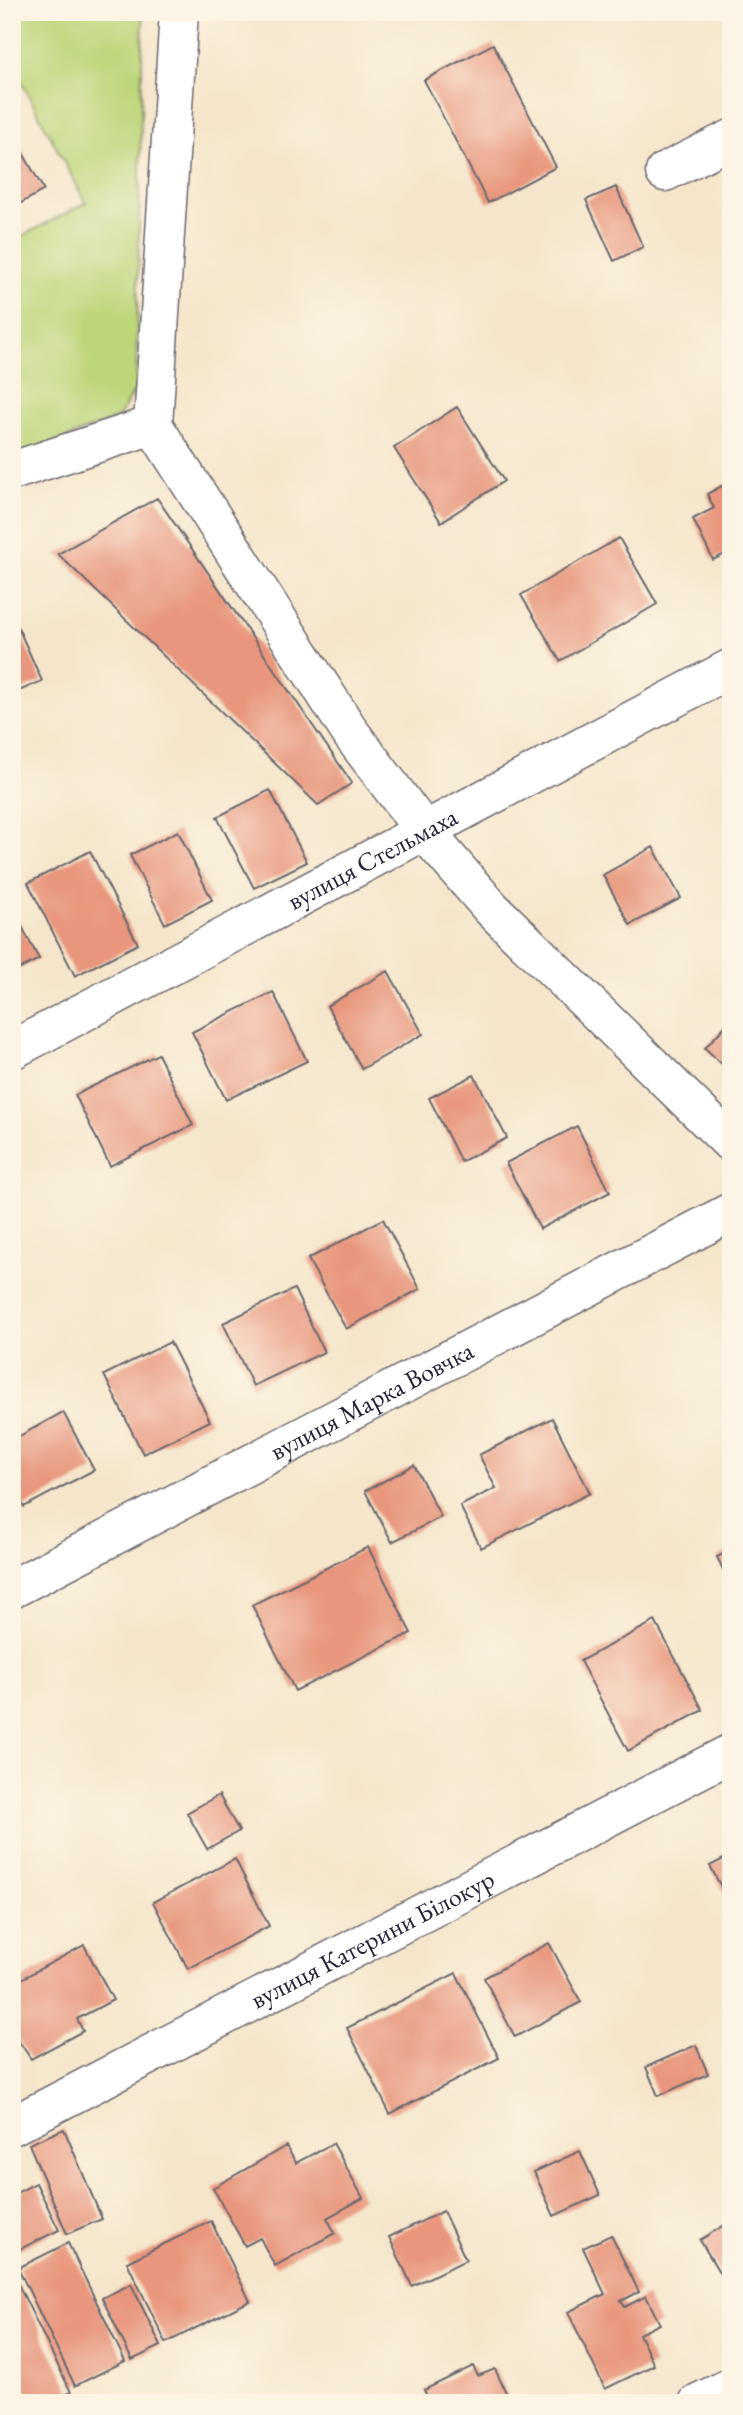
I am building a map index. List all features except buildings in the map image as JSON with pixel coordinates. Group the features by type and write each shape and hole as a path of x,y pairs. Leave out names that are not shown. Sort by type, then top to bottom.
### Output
{"street":[{"path":"179,12 153,425 352,735 425,832 491,908 731,1143"},
{"path":"665,172 731,139"},
{"path":"12,471 153,425"},
{"name":"вулиця Стельмаха","path":"12,1050 731,668"},
{"name":"вулиця Марка Вовчка","path":"12,1589 731,1212"},
{"name":"вулиця Катерини Білокур","path":"12,2126 731,1753"},
{"path":"698,2403 731,2387"}],"green space":[{"path":"12,12 143,12 136,388 119,417 12,460 12,241 86,203 12,64"}]}
